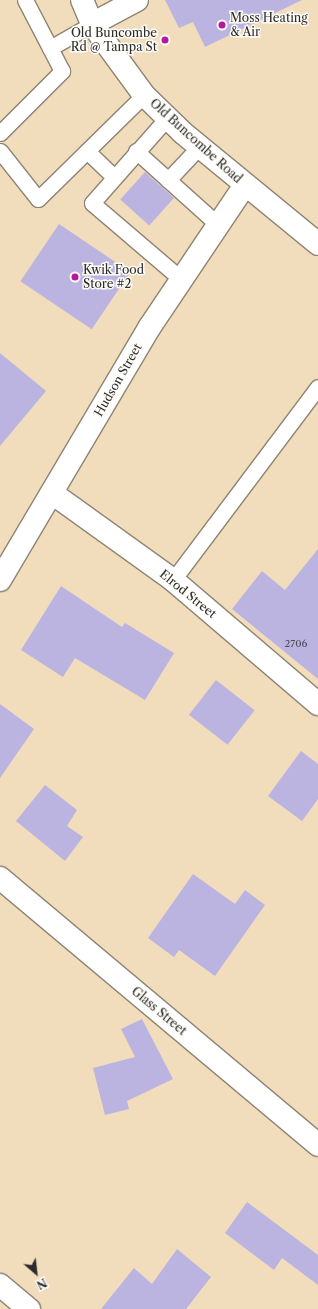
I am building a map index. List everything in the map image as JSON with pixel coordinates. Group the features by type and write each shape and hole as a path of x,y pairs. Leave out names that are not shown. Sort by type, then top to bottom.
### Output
{"street":[{"name":"Old Buncombe Road","path":"82,0 92,24 144,95 199,147 318,244"},
{"path":"92,24 137,0"},
{"name":"Hudson Street","path":"0,580 181,279 245,185"},
{"name":"Elrod Street","path":"52,493 173,580 318,704"},
{"name":"Glass Street","path":"0,878 318,1145"},
{"path":"0,1285 29,1309"}],"lane":[{"path":"0,133 62,71 25,0"},
{"path":"50,48 92,24"},
{"path":"0,151 38,200 144,95"},
{"path":"167,118 136,151 92,203 181,279"},
{"path":"168,180 199,147"},
{"path":"87,151 114,177"},
{"path":"136,151 217,224"},
{"path":"173,580 318,388"}],"building":[{"name":"Moss Heating & Air","path":"165,0 302,0 205,47 193,22 179,28"},
{"path":"145,172 174,198 149,226 120,199"},
{"name":"Kwik Food Store #2","path":"59,224 130,272 92,329 20,281"},
{"path":"0,353 46,391 0,446"},
{"path":"318,549 318,679 232,609 262,571 285,590"},
{"path":"61,586 122,627 125,623 174,653 145,700 75,658 63,677 21,650"},
{"path":"216,680 255,710 228,745 189,715"},
{"path":"0,704 34,729 0,778"},
{"path":"301,751 318,764 318,799 302,821 268,796"},
{"path":"45,785 77,810 67,826 83,837 65,861 16,821"},
{"path":"193,874 235,904 245,890 265,905 215,976 179,950 174,957 148,938"},
{"path":"142,1019 173,1079 127,1101 129,1109 105,1115 93,1068 135,1057 121,1029"},
{"path":"247,1202 318,1255 318,1285 282,1258 274,1270 225,1233"},
{"path":"177,1249 211,1277 186,1309 101,1309 134,1268 152,1284"}],"place":[{"name":"Moss Heating & Air","path":"222,25"},
{"name":"Old Buncombe Rd @ Tampa St","path":"165,40"},
{"name":"Kwik Food Store #2","path":"75,277"}]}
